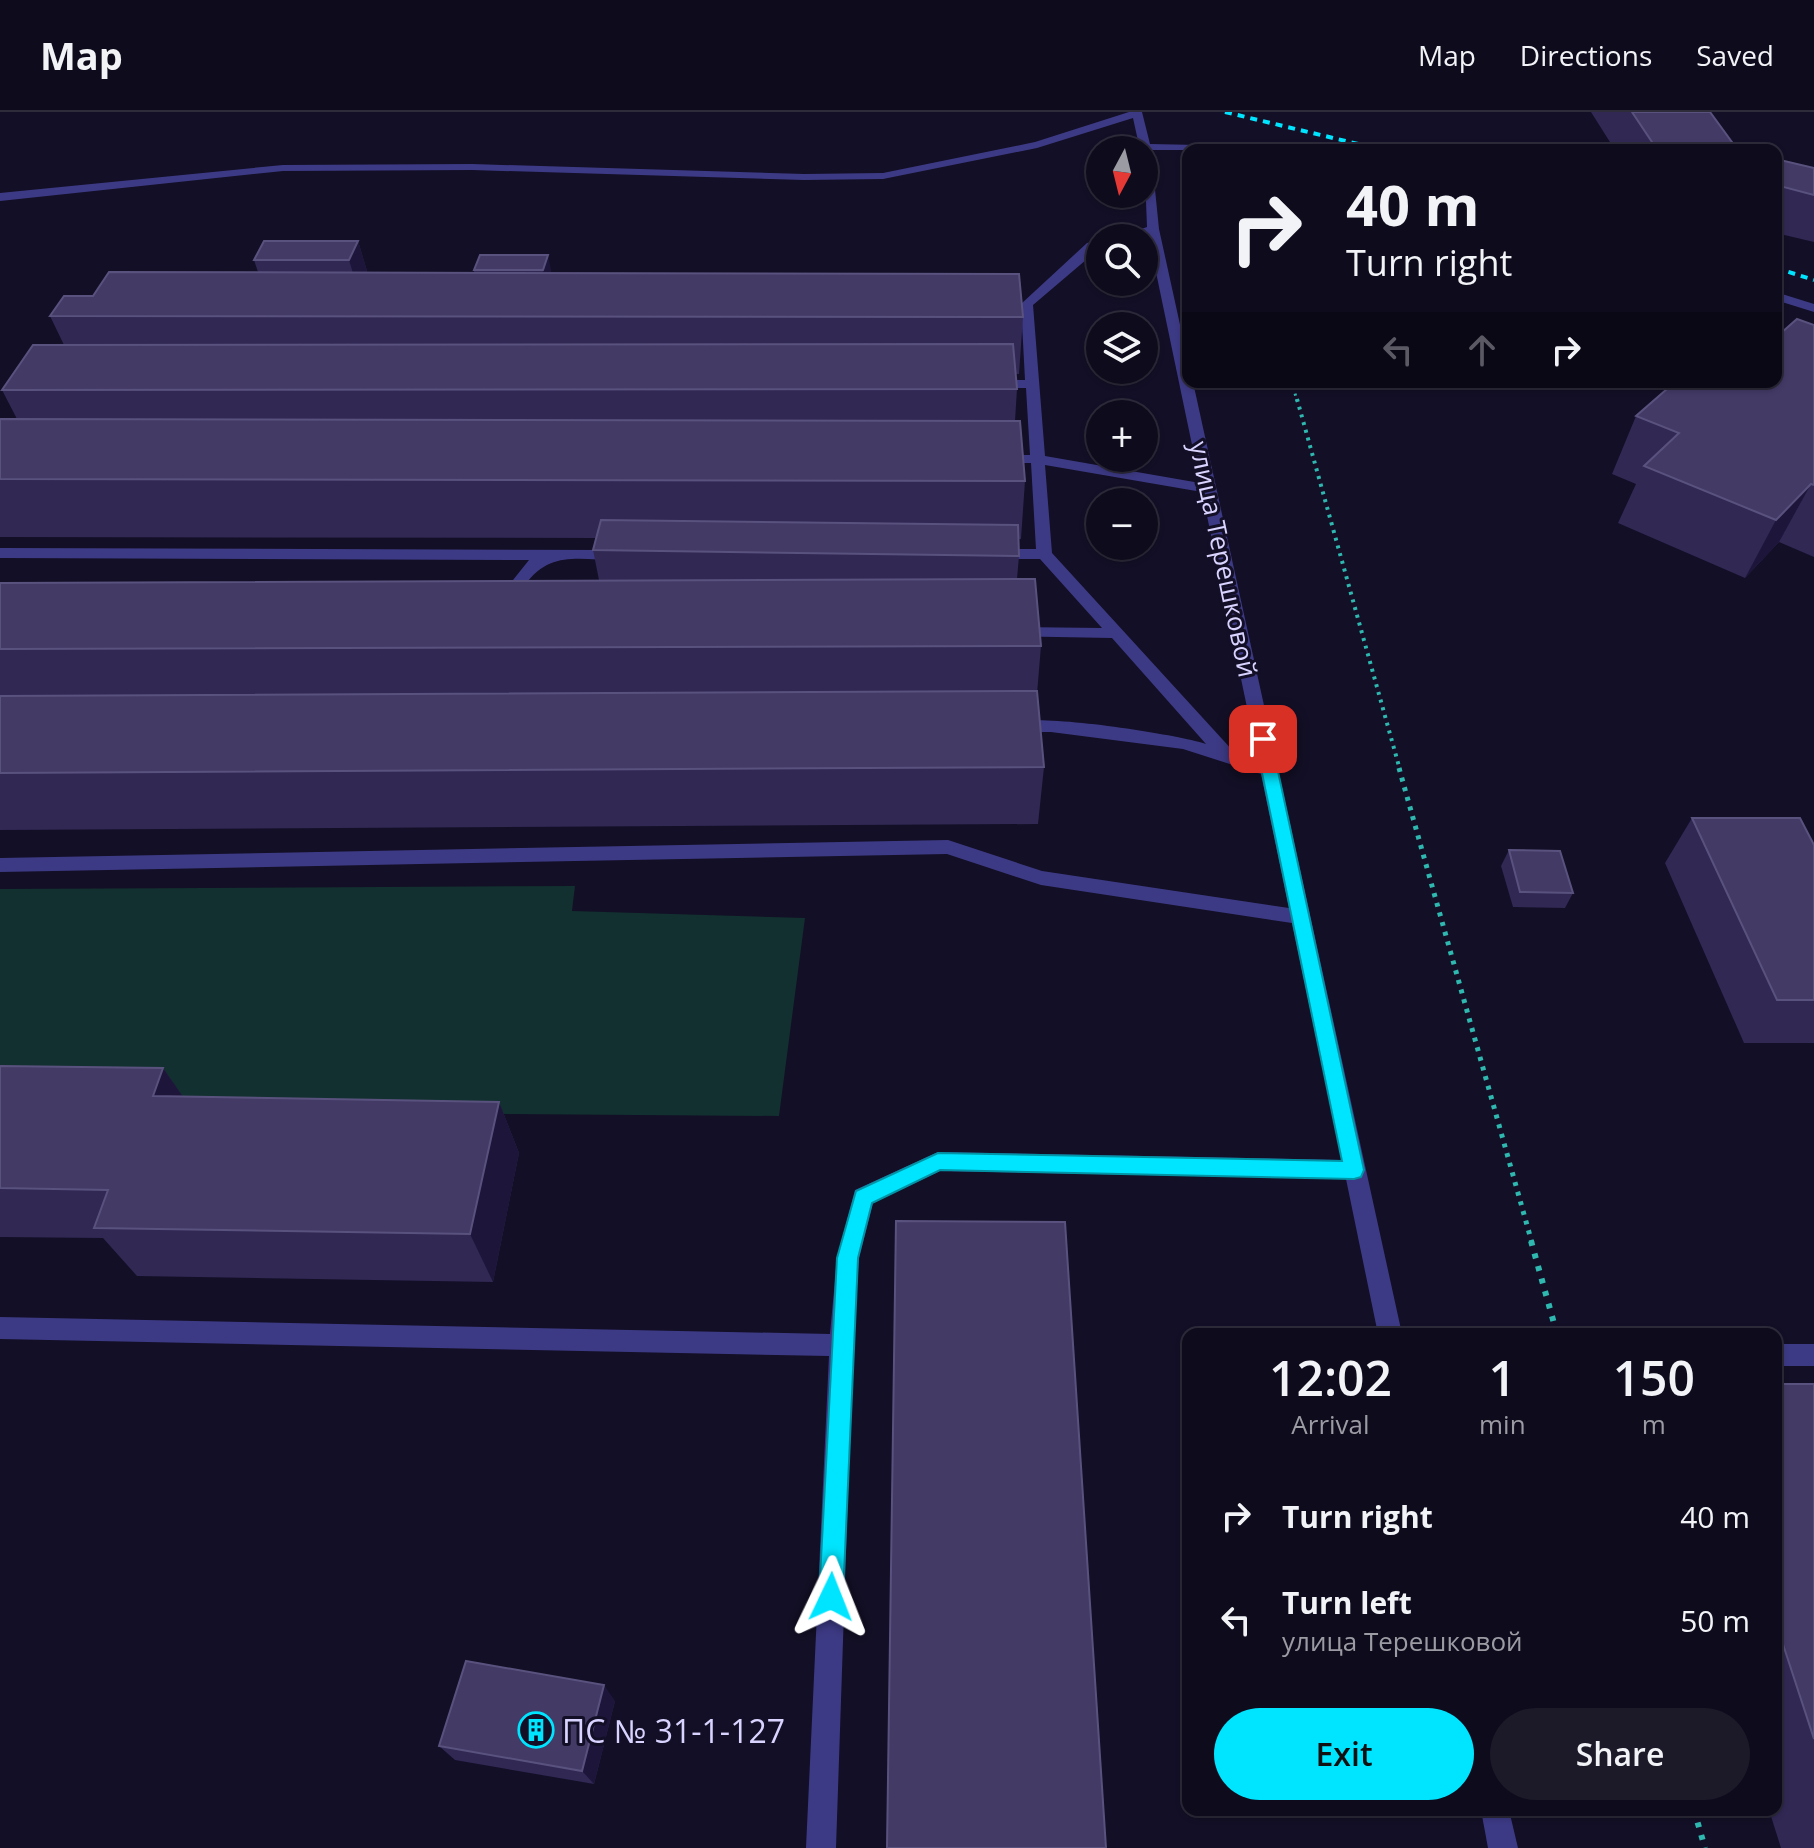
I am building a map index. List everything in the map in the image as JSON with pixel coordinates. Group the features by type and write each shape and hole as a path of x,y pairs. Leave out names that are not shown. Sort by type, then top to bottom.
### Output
{"street":[{"name":"улица Терешковой","path":"1137,112 1142,136"},
{"path":"0,197 283,168 472,167 804,177 883,176 1037,145 1137,112"},
{"path":"1158,147 1182,148"},
{"path":"1086,251 1027,304 1044,554 1227,756"},
{"name":"улица Терешковой","path":"1158,253 1182,366"},
{"path":"1782,298 1814,308"},
{"path":"1012,315 1028,315"},
{"path":"985,384 1033,384"},
{"name":"улица Терешковой","path":"1187,388 1389,1328"},
{"path":"990,459 1037,459 1208,489"},
{"path":"0,553 633,555"},
{"path":"980,554 1044,554"},
{"path":"542,614 529,608 517,585 532,564 554,555"},
{"path":"990,632 1116,633"},
{"path":"1003,726 1051,726 1184,743 1270,770"},
{"path":"0,865 948,847 1041,878 1299,917"},
{"path":"821,1848 841,1345 848,1258 863,1197 938,1161 1354,1170"},
{"path":"0,1328 841,1345"},
{"path":"1782,1355 1814,1355"},
{"path":"1496,1816 1503,1848"}],"path":[{"path":"1294,388 1555,1328"},
{"path":"1696,1816 1705,1848"}],"green space":[{"path":"575,886 572,911 805,918 779,1116 238,1112 0,1100 0,889"}],"building":[{"path":"1632,112 1710,112 1733,144 1653,144"},
{"path":"1782,160 1814,168 1814,195 1782,187"},
{"path":"264,241 358,241 349,260 254,260"},
{"path":"480,255 548,255 543,270 474,270"},
{"path":"109,272 1019,274 1023,317 50,316 64,296 93,296"},
{"path":"1797,319 1814,325 1814,485 1811,484 1776,520 1644,466 1679,433 1636,416 1668,388 1782,388 1782,332"},
{"path":"1013,344 1017,389 2,390 33,345"},
{"path":"0,419 1020,421 1025,481 0,479"},
{"path":"601,520 1018,525 1019,556 593,550"},
{"path":"1035,579 1041,646 0,649 0,583"},
{"path":"1037,691 1044,767 0,773 0,696"},
{"path":"1692,818 1800,818 1814,845 1814,1000 1777,1000"},
{"path":"1509,850 1560,851 1573,893 1520,892"},
{"path":"0,1066 163,1068 153,1096 499,1102 470,1234 94,1228 108,1190 0,1188"},
{"path":"896,1221 1065,1222 1106,1848 887,1848"},
{"path":"1782,1384 1814,1384 1814,1739 1782,1641"},
{"name":"ПС № 31-1-127","path":"466,1661 604,1685 582,1771 439,1746"}],"railway":[{"path":"1225,112 1358,144"},
{"path":"1782,270 1814,280"}],"place":[{"name":"ПС № 31-1-127","path":"536,1730"}],"route":[{"path":"831,1597 841,1345 848,1258 863,1197 938,1161 1354,1170 1263,739"}]}
